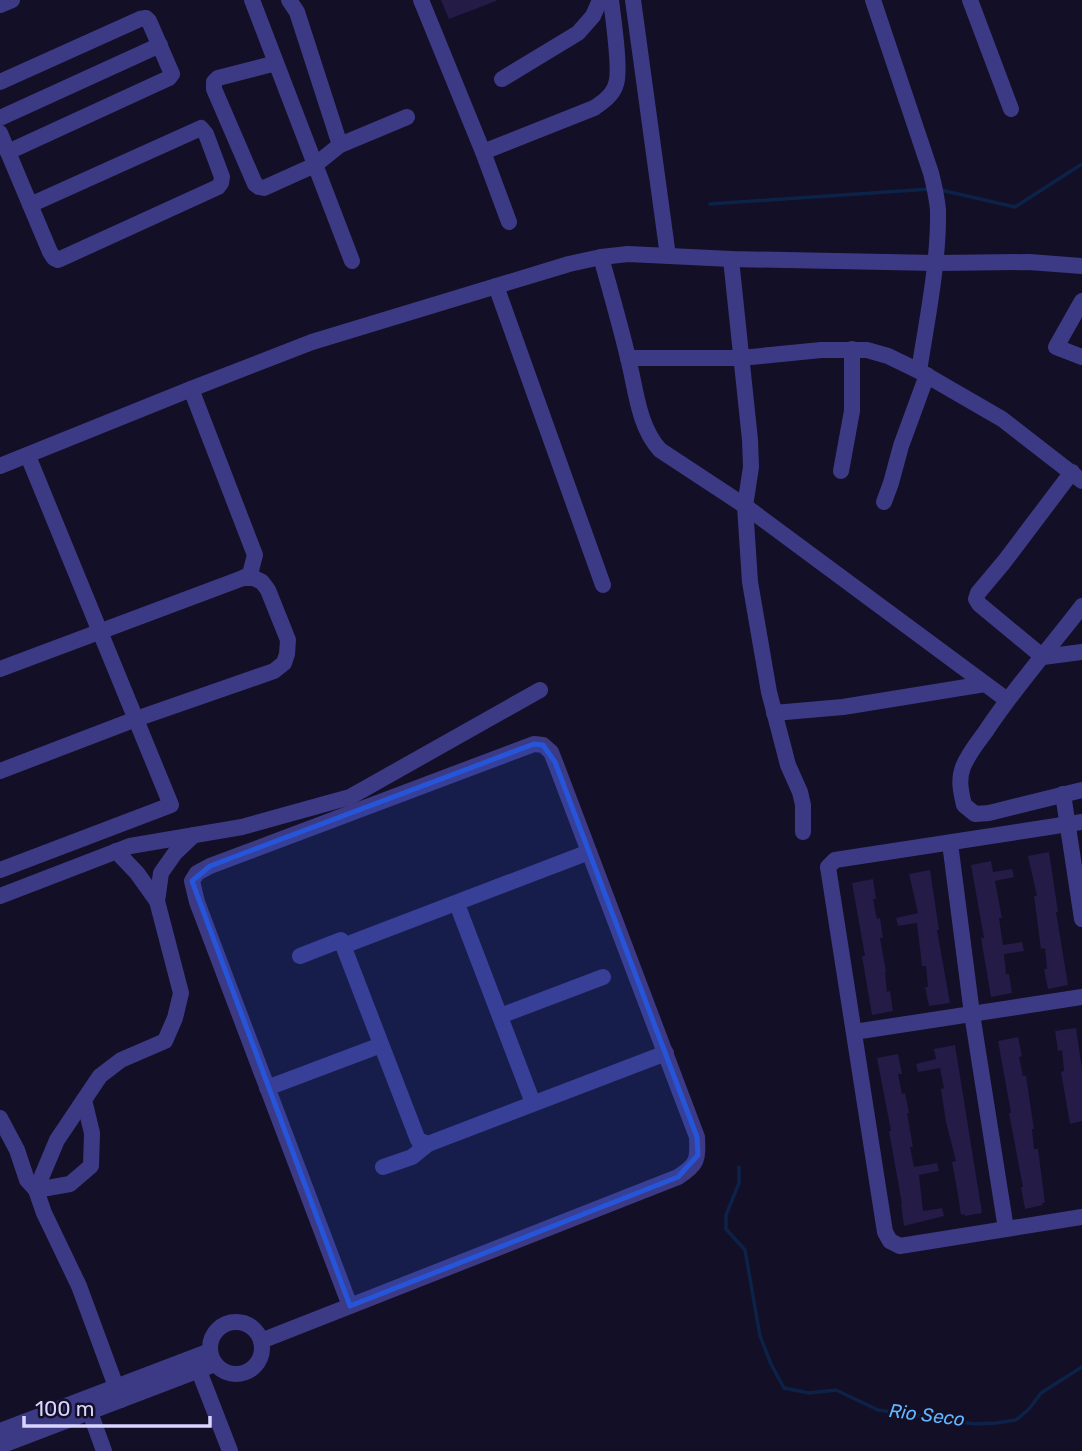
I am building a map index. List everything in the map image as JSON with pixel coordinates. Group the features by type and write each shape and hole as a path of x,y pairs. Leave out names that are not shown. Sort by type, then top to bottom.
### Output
{"street":[{"path":"0,5 12,0"},
{"path":"252,0 352,261"},
{"path":"289,0 297,12 340,145"},
{"path":"421,0 509,222"},
{"path":"502,79 578,33 593,16 600,0"},
{"path":"483,152 594,108 613,91 618,75 611,0"},
{"path":"633,0 668,256"},
{"path":"873,0 931,173 938,210 923,373 884,502"},
{"path":"970,0 1011,109"},
{"path":"0,82 146,18 172,74 169,78 8,152"},
{"path":"0,118 160,45"},
{"path":"276,63 218,78 214,89 255,184 259,187 264,188 316,165 340,145 407,117"},
{"path":"0,134 8,152 30,205 50,252 58,261 218,187 222,183 222,177 206,134 201,128 30,205"},
{"path":"0,466 312,342 569,264 601,257 628,254 732,259 1029,262 1082,266"},
{"path":"601,257 644,424 650,439 660,450 745,506 1007,700"},
{"path":"732,259 748,413 751,467 745,506 750,582 769,692 788,765 803,805 803,832"},
{"path":"496,286 603,585"},
{"path":"1082,301 1056,347 1082,357"},
{"path":"841,471 852,411 852,349"},
{"path":"628,358 741,358 821,350 867,350 888,356 923,373 1002,419 1077,476 978,593 976,599 1043,657 1082,652"},
{"path":"0,669 250,574 255,555 191,389"},
{"path":"0,870 171,805 28,456"},
{"path":"0,771 136,719 274,671 284,663 288,640 268,590 262,582 254,578 243,578"},
{"path":"1082,606 1007,700 963,766 960,779 964,805 975,814 1082,790"},
{"path":"774,713 843,707 985,684"},
{"path":"0,896 130,846 242,827 350,797 540,690"},
{"path":"261,1341 350,1306 678,1177 692,1169 698,1155 697,1137 551,752 543,745 534,744 210,866 197,873 192,881 350,1306"},
{"path":"1063,794 1075,823 1082,919"},
{"path":"1075,823 835,860 828,867 885,1232 891,1241 900,1246 1082,1217"},
{"path":"157,901 161,873 175,853 194,835"},
{"path":"950,843 972,1014 1006,1229"},
{"path":"36,1190 57,1140 100,1076 121,1060 165,1041 176,1018 181,993 157,901 137,873 116,851"},
{"path":"343,947 589,852"},
{"path":"457,904 533,1103"},
{"path":"300,956 341,940 418,1140 428,1144"},
{"path":"500,1016 603,976"},
{"path":"854,1032 1082,997"},
{"path":"267,1088 381,1045"},
{"path":"383,1167 412,1157 428,1144 666,1053"},
{"path":"36,1190 71,1184 91,1166 92,1133 84,1100"},
{"path":"0,1118 79,1286 119,1394"},
{"path":"241,1322 258,1334 261,1341 260,1356 257,1363 244,1373 221,1370 213,1358 212,1337 227,1323 241,1322"},
{"path":"119,1394 199,1371 213,1358"},
{"path":"2,1436 213,1358"},
{"path":"199,1371 230,1451"},
{"path":"87,1406 104,1451"}],"highlighted area":[{"path":"534,744 543,745 555,762 697,1137 698,1155 678,1177 350,1306 192,881 210,866"}],"building":[{"path":"441,0 496,0 496,1 449,19"},
{"path":"1049,852 1068,985 1048,989 1044,969 1047,969 1045,948 1041,949 1034,896 1037,896 1028,856"},
{"path":"991,861 993,872 1012,869 1014,877 995,881 1002,918 999,918 1003,945 1022,942 1024,951 1004,954 1012,993 991,997 971,865"},
{"path":"930,870 950,1003 929,1006 925,987 928,987 926,966 922,966 917,923 898,926 896,918 918,913 909,874"},
{"path":"873,879 876,899 873,899 883,938 880,938 887,992 890,991 893,1011 872,1015 852,883"},
{"path":"1076,1028 1082,1069 1082,1121 1070,1124 1061,1072 1064,1071 1062,1050 1058,1051 1055,1031"},
{"path":"1018,1037 1022,1056 1019,1057 1023,1076 1026,1076 1034,1129 1034,1149 1038,1149 1045,1203 1025,1209 998,1041"},
{"path":"955,1045 982,1213 965,1216 961,1215 952,1162 956,1161 946,1122 940,1068 918,1072 916,1064 936,1059 934,1049"},
{"path":"898,1054 902,1074 898,1074 909,1113 913,1147 910,1147 914,1167 937,1163 939,1171 919,1175 923,1211 942,1208 944,1216 904,1226 891,1131 877,1058"}],"waterway":[{"path":"941,190 1015,207 1082,164"},
{"path":"710,204 930,189"},
{"name":"Rio Seco","path":"739,1167 739,1183 726,1215 726,1229 745,1250 760,1336 784,1388 809,1393 836,1390 878,1410 975,1424 996,1423 1016,1420 1041,1393 1082,1367"}]}
